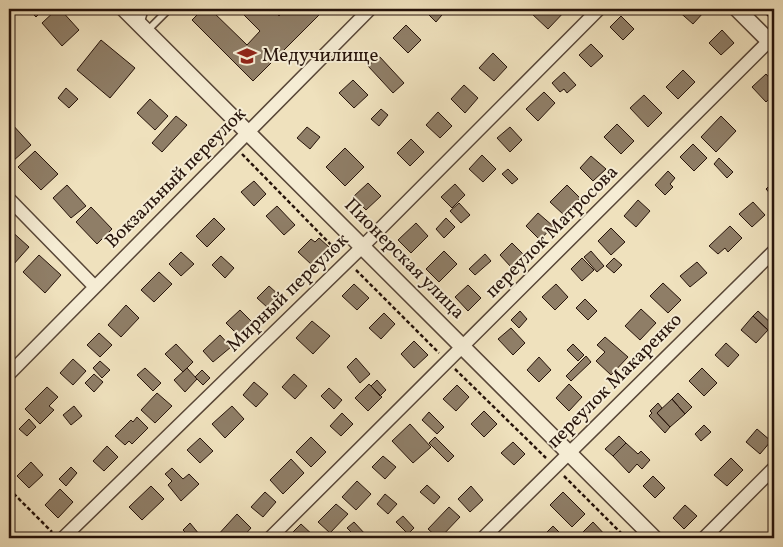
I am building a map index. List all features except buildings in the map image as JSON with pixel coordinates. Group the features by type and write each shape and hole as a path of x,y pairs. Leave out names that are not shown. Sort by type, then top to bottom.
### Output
{"street":[{"name":"Пионерская улица","path":"124,9 654,538"},
{"name":"Вокзальный переулок","path":"9,374 369,9"},
{"name":"Мирный переулок","path":"63,538 348,261 599,9"},
{"path":"737,9 773,41"},
{"name":"переулок Матросова","path":"270,538 773,41"},
{"path":"9,199 95,287"},
{"name":"переулок Макаренко","path":"483,538 774,251"},
{"path":"704,538 774,468"}],"lane":[{"path":"143,28 145,9"},
{"path":"143,28 169,9"}],"path":[{"path":"762,9 774,21"},
{"path":"239,152 626,538"},
{"path":"9,489 58,538"}],"place":[{"name":"Медучилище","path":"247,56"}]}
